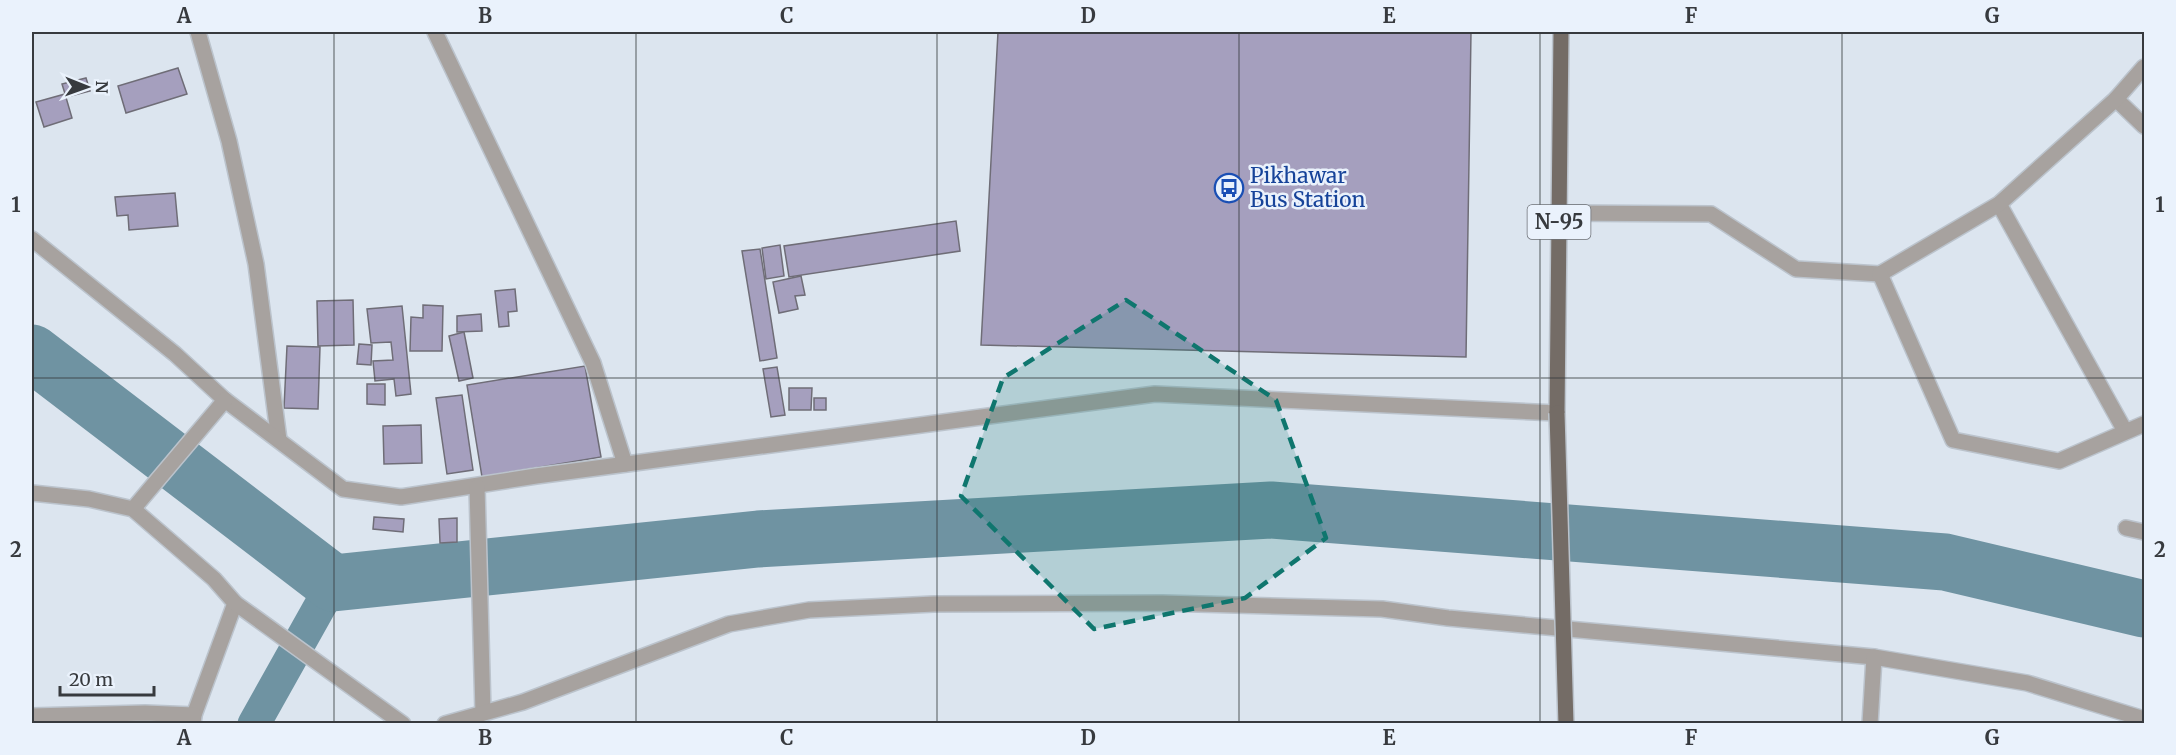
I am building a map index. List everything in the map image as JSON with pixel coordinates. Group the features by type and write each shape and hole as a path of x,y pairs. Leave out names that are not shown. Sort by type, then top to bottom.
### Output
{"main road":[{"name":"N-95","path":"1561,32 1557,413 1566,723"}],"street":[{"path":"198,32 229,141 256,264 279,440"},
{"path":"435,32 593,363 624,464"},
{"path":"1559,213 1711,213 1796,269 1880,274 1999,204 2116,99 2145,67"},
{"path":"2116,99 2145,126"},
{"path":"1999,204 2125,431"},
{"path":"32,239 175,354 225,400 343,489 401,498 536,476 1155,394 1557,413"},
{"path":"1880,274 1953,440 2059,461 2145,424"},
{"path":"133,509 225,400"},
{"path":"477,487 483,712"},
{"path":"32,493 89,499 133,509 214,579 235,603 403,723"},
{"path":"2126,528 2145,532"},
{"path":"32,716 194,719 235,603"},
{"path":"445,723 523,702 729,624 809,610 934,604 1162,603 1382,609 1460,619 1874,657 2027,683 2145,719"},
{"path":"1870,723 1874,657"}],"highlighted area":[{"path":"1126,300 1276,400 1326,538 1245,598 1094,629 961,496 1003,378"}],"building":[{"name":"Pikhawar Bus Station","path":"998,32 1471,32 1466,357 981,345"},
{"path":"178,68 187,94 126,113 118,86"},
{"path":"86,78 90,91 66,97 62,84"},
{"path":"65,94 72,118 44,127 36,102"},
{"path":"175,193 178,226 129,230 128,215 117,216 115,197"},
{"path":"956,221 960,251 789,277 784,246"},
{"path":"780,245 784,276 766,279 762,248"},
{"path":"760,249 777,358 760,361 742,251"},
{"path":"801,276 805,295 795,296 798,309 779,313 773,282"},
{"path":"515,289 517,311 508,312 509,326 499,327 495,291"},
{"path":"353,300 354,345 318,346 317,301"},
{"path":"423,305 443,306 442,351 410,351 411,317 423,318"},
{"path":"402,306 411,394 396,396 394,379 375,381 373,361 393,360 391,342 371,343 367,309"},
{"path":"481,314 482,331 457,332 457,316"},
{"path":"464,332 473,378 459,381 449,336"},
{"path":"359,344 372,345 371,365 357,364"},
{"path":"287,346 320,347 318,409 284,408"},
{"path":"585,366 601,457 482,477 467,385"},
{"path":"777,367 785,415 771,417 763,369"},
{"path":"367,384 385,384 385,405 367,404"},
{"path":"789,388 812,388 811,410 789,410"},
{"path":"462,395 473,470 447,474 436,398"},
{"path":"814,398 826,398 826,410 814,410"},
{"path":"421,425 422,463 384,464 383,426"},
{"path":"374,517 404,519 403,532 373,529"},
{"path":"457,518 457,542 440,543 439,519"}],"waterway":[{"path":"32,353 333,583 758,539 1271,510 1945,562 2144,609"},
{"path":"254,724 333,583"}],"place":[{"name":"Pikhawar Bus Station","path":"1229,188"}]}
